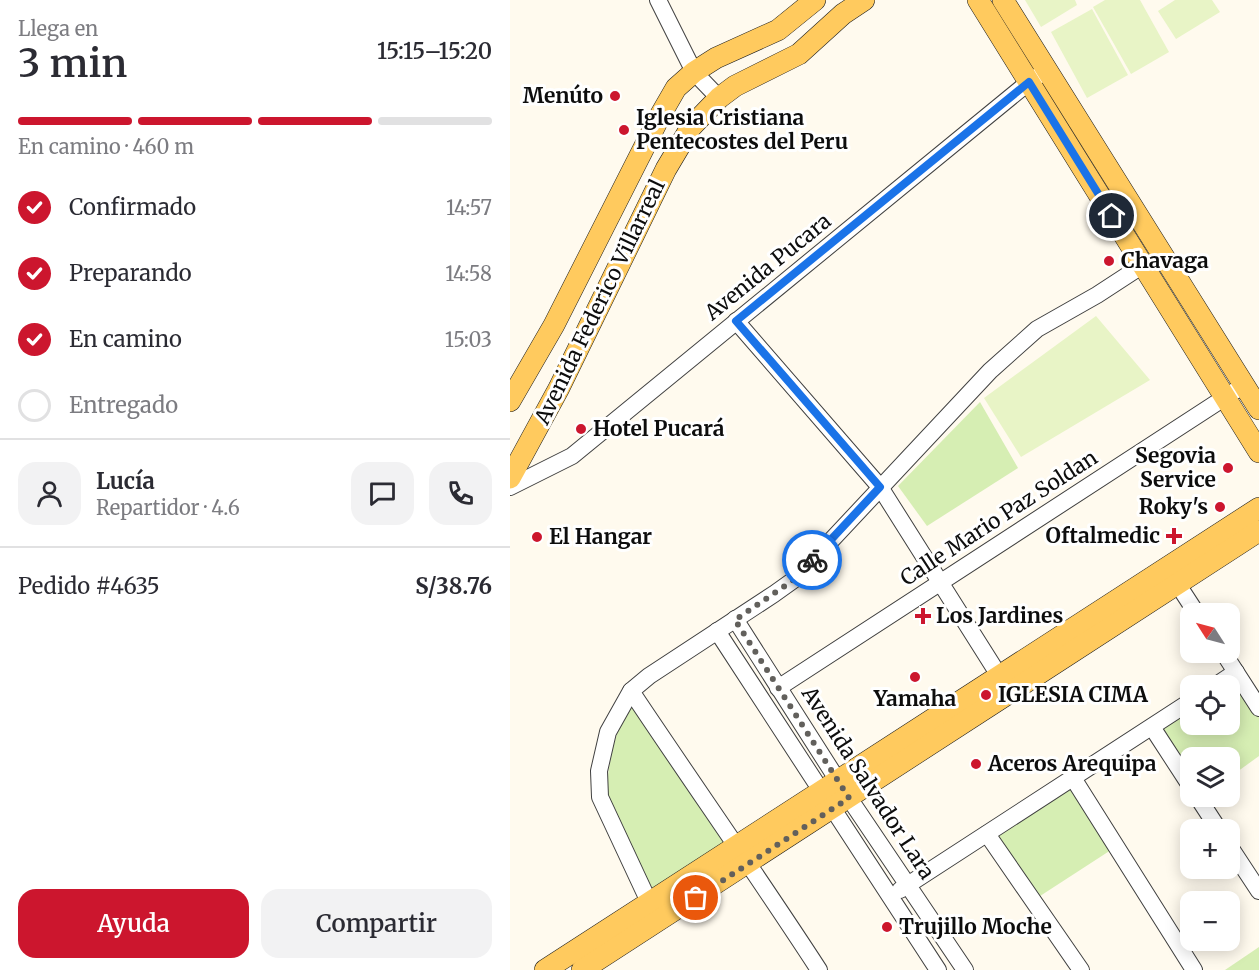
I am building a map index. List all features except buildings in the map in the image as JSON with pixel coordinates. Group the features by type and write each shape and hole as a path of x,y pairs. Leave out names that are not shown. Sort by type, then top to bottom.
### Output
{"main road":[{"name":"Avenida Federico Villarreal","path":"510,401 554,325 676,87 716,58 778,30 815,0"},
{"name":"Avenida Federico Villarreal","path":"510,478 560,388 666,169 691,127 719,98 735,86 789,60 843,14 864,0"},
{"path":"978,0 1259,452"},
{"path":"1003,0 1259,409"},
{"path":"1139,259 1155,243"},
{"path":"545,970 735,846 835,795 1173,576 1259,508"},
{"path":"582,970 748,864 835,795 1000,677 1173,576 1259,531"}],"street":[{"path":"658,0 694,72 719,98"},
{"name":"Avenida Pucara","path":"510,487 572,456 1029,82 1047,71"},
{"path":"649,902 600,797 599,771 608,732 631,691 648,676 795,579 990,371 1037,329 1097,295 1139,259"},
{"path":"736,321 880,487 1000,677"},
{"name":"Calle Mario Paz Soldan","path":"778,688 1244,385"},
{"path":"1173,576 1190,603"},
{"name":"Avenida Salvador Lara","path":"735,620 778,688 889,897 938,970"},
{"name":"Avenida Salvador Lara","path":"717,631 835,795 908,885 964,970"},
{"path":"1230,663 1259,708"},
{"path":"1232,675 1236,672"},
{"path":"631,691 819,970"},
{"path":"889,897 1180,708"},
{"path":"1152,727 1180,770"},
{"path":"1073,778 1194,970"},
{"path":"987,834 1081,970"},
{"path":"1240,862 1259,891"}],"green space":[{"path":"1025,0 1075,0 1077,5 1041,27"},
{"path":"1105,0 1140,0 1169,52 1131,74 1093,7"},
{"path":"1175,0 1212,0 1220,12 1176,39 1158,11"},
{"path":"1092,9 1128,75 1087,98 1051,32"},
{"path":"1096,316 1150,380 1021,457 984,398"},
{"path":"980,402 1018,468 927,526 898,486"},
{"path":"1240,676 1259,707 1259,756 1240,770 1240,747 1180,747 1180,760 1158,728 1180,714 1180,735 1240,735"},
{"path":"630,698 725,842 653,891 618,830 607,793 614,744"},
{"path":"1072,786 1111,850 1037,898 995,835"},
{"path":"1259,947 1259,970 1225,970"}],"way so far":[{"path":"696,898 849,798 735,620 795,579 812,560"}],"place":[{"name":"Menúto","path":"615,96"},
{"name":"Iglesia Cristiana Pentecostes del Peru","path":"624,130"},
{"name":"Chavaga","path":"1109,261"},
{"name":"Hotel Pucará","path":"581,429"},
{"name":"Segovia Service","path":"1228,468"},
{"name":"Roky's","path":"1220,507"},
{"name":"Oftalmedic","path":"1174,536"},
{"name":"El Hangar","path":"537,537"},
{"name":"Los Jardines","path":"923,616"},
{"name":"Yamaha","path":"915,677"},
{"name":"IGLESIA CIMA","path":"986,695"},
{"name":"Aceros Arequipa","path":"976,764"},
{"name":"Trujillo Moche","path":"887,927"}],"route":[{"path":"812,560 880,487 736,321 1029,82 1112,216"}]}
